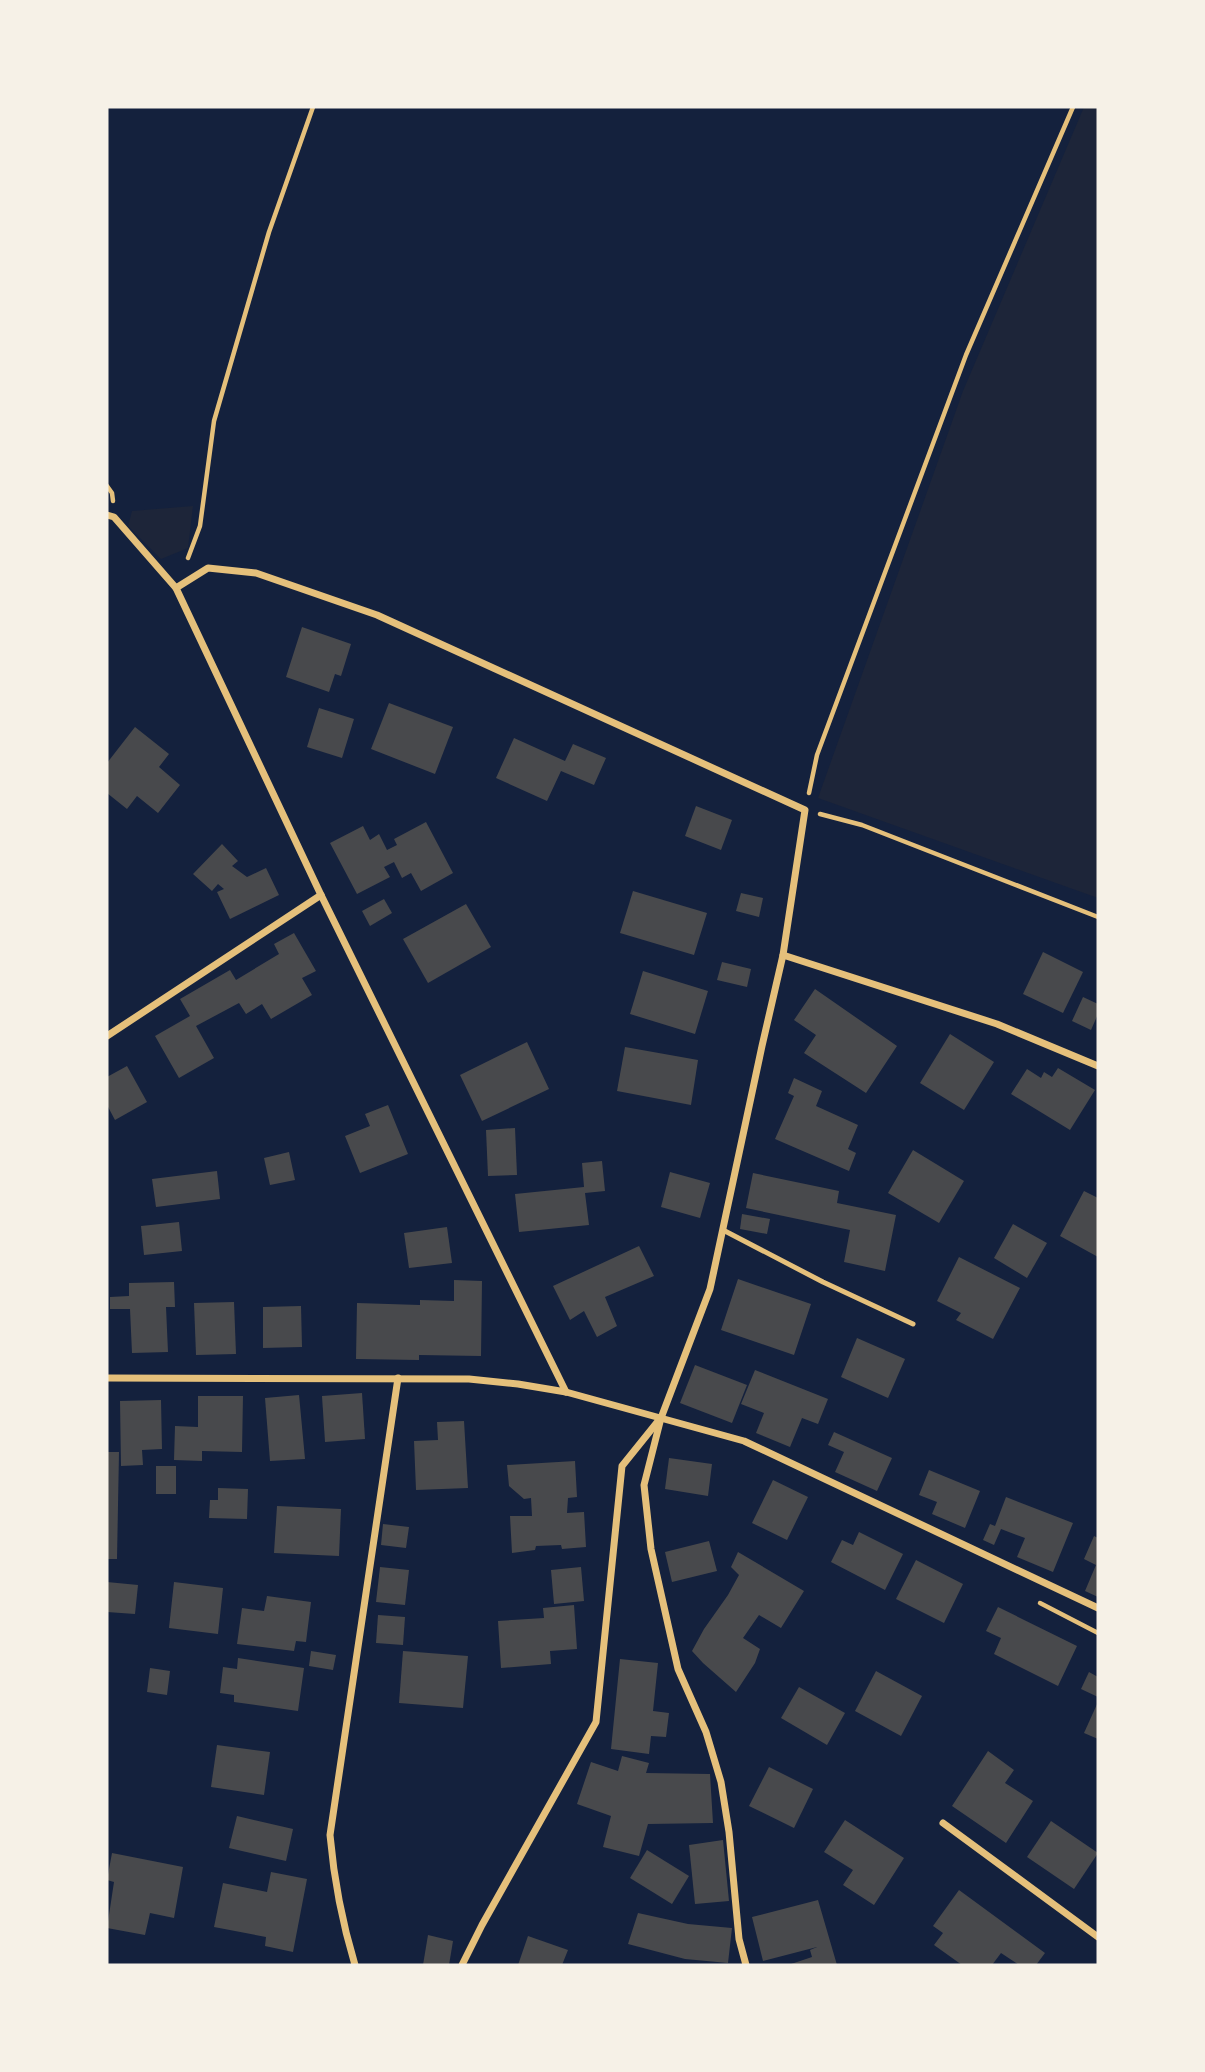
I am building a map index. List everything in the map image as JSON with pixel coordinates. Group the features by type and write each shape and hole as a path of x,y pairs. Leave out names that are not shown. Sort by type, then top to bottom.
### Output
{"street":[{"path":"107,515 114,517 176,588 321,895 566,1392"},
{"path":"176,588 208,568 256,573 377,615 805,810 783,955 710,1289 660,1418 643,1485 651,1549 678,1669 706,1732 721,1782 729,1832 739,1939 746,1965"},
{"path":"107,1036 321,895"},
{"path":"783,955 997,1024 1098,1066"},
{"path":"107,1378 469,1378 566,1392 744,1441 1098,1608"},
{"path":"355,1965 345,1932 334,1875 330,1835 398,1378"},
{"path":"462,1965 500,1891 596,1722 622,1466 660,1418"},
{"path":"943,1823 1098,1937"}],"lane":[{"path":"723,1230 823,1282 913,1324"}],"path":[{"path":"176,588 200,526 214,421 269,232 313,107"},
{"path":"1073,107 966,355 817,755 805,810 862,825 1098,917"},
{"path":"1037,1602 1098,1633"}],"shaded area":[{"path":"1084,107 1098,107 1098,898 818,798 963,391"},
{"path":"193,506 188,548 161,559 128,526 132,511"}],"building":[{"path":"302,627 351,644 341,676 335,674 329,692 286,677"},
{"path":"389,703 453,727 435,774 371,749"},
{"path":"319,708 354,719 342,758 307,747"},
{"path":"135,727 169,754 159,767 180,785 158,813 137,796 127,809 107,793 107,763"},
{"path":"514,738 565,761 573,744 606,758 594,785 561,771 547,801 496,778"},
{"path":"696,806 732,820 721,850 685,836"},
{"path":"426,822 453,873 421,891 411,873 402,878 394,862 384,867 390,877 357,894 330,843 363,826 370,840 379,834 387,850 397,845 394,839"},
{"path":"222,844 238,861 232,866 247,877 266,868 279,895 230,919 217,892 224,889 218,884 212,891 193,874"},
{"path":"633,891 707,913 694,955 620,933"},
{"path":"741,893 763,898 759,917 736,911"},
{"path":"384,899 392,913 370,926 362,911"},
{"path":"466,904 491,947 428,983 403,939"},
{"path":"294,933 316,971 302,978 312,995 271,1019 262,1004 246,1014 239,1003 196,1026 214,1058 179,1078 155,1036 190,1016 180,999 230,970 236,980 279,954 274,944"},
{"path":"1043,952 1083,972 1063,1013 1023,994"},
{"path":"722,962 751,969 747,987 717,980"},
{"path":"643,971 708,991 695,1034 630,1014"},
{"path":"815,989 897,1046 866,1093 804,1053 816,1035 794,1020"},
{"path":"1083,997 1098,1004 1098,1014 1091,1030 1072,1021"},
{"path":"950,1034 994,1062 964,1110 920,1083"},
{"path":"527,1042 549,1089 482,1121 460,1075"},
{"path":"625,1047 698,1060 691,1105 617,1091"},
{"path":"127,1066 147,1102 115,1120 107,1105 107,1077"},
{"path":"1058,1068 1095,1090 1070,1130 1011,1094 1027,1069 1041,1078 1044,1072 1052,1077"},
{"path":"794,1078 822,1091 816,1106 858,1125 848,1149 856,1153 849,1171 775,1139 794,1096 788,1093"},
{"path":"388,1105 408,1154 360,1173 345,1136 370,1126 365,1114"},
{"path":"515,1128 517,1175 488,1176 486,1130"},
{"path":"913,1150 964,1181 939,1223 888,1193"},
{"path":"289,1152 295,1180 270,1185 264,1158"},
{"path":"602,1161 605,1191 585,1193 589,1225 519,1232 515,1194 584,1187 582,1163"},
{"path":"217,1171 220,1199 156,1207 152,1179"},
{"path":"670,1172 710,1183 700,1218 661,1207"},
{"path":"753,1173 839,1191 837,1203 896,1215 885,1271 844,1262 850,1230 746,1208"},
{"path":"1084,1191 1098,1198 1098,1257 1060,1236"},
{"path":"742,1214 770,1219 767,1234 740,1229"},
{"path":"179,1222 182,1251 144,1255 141,1226"},
{"path":"1013,1224 1047,1243 1027,1278 994,1258"},
{"path":"447,1227 452,1263 409,1268 404,1233"},
{"path":"639,1246 654,1276 605,1297 617,1326 597,1337 584,1311 570,1320 553,1286"},
{"path":"959,1257 1020,1288 993,1339 956,1320 961,1313 937,1301"},
{"path":"738,1279 811,1304 794,1355 721,1330"},
{"path":"454,1280 482,1281 481,1356 419,1355 419,1360 356,1359 357,1303 420,1305 420,1300 454,1301"},
{"path":"174,1282 175,1307 166,1307 168,1352 132,1353 130,1309 110,1309 110,1297 129,1296 129,1283"},
{"path":"234,1302 236,1354 196,1355 194,1303"},
{"path":"301,1306 302,1347 263,1348 263,1307"},
{"path":"857,1338 905,1359 888,1398 841,1377"},
{"path":"695,1365 747,1385 732,1423 680,1403"},
{"path":"755,1370 828,1399 818,1424 802,1418 790,1447 756,1433 764,1413 741,1404"},
{"path":"362,1393 365,1439 325,1442 322,1396"},
{"path":"299,1395 305,1459 270,1461 265,1398"},
{"path":"198,1396 243,1396 242,1452 202,1451 202,1461 174,1460 175,1426 198,1427"},
{"path":"161,1400 162,1449 142,1450 143,1465 121,1466 120,1401"},
{"path":"464,1421 468,1488 416,1490 414,1441 438,1440 437,1422"},
{"path":"834,1432 892,1458 877,1491 835,1472 844,1452 828,1445"},
{"path":"107,1452 119,1452 117,1559 107,1559"},
{"path":"669,1458 712,1464 708,1496 665,1489"},
{"path":"575,1461 577,1497 568,1498 567,1513 584,1512 586,1547 562,1549 561,1545 536,1546 535,1550 512,1553 510,1516 532,1516 531,1498 524,1499 509,1486 507,1465"},
{"path":"156,1466 176,1466 176,1494 156,1494"},
{"path":"929,1470 980,1491 965,1528 932,1514 937,1502 919,1495"},
{"path":"773,1480 808,1497 787,1540 752,1523"},
{"path":"218,1488 248,1489 247,1519 209,1518 210,1500 218,1500"},
{"path":"1006,1497 1073,1523 1053,1572 1017,1557 1025,1538 1001,1529 994,1545 983,1540 990,1524 995,1526"},
{"path":"277,1506 341,1509 339,1556 274,1553"},
{"path":"383,1524 409,1527 406,1548 381,1545"},
{"path":"859,1532 903,1554 885,1590 831,1562 842,1540 853,1545"},
{"path":"1094,1536 1098,1538 1098,1597 1085,1591 1096,1565 1084,1559"},
{"path":"709,1541 717,1571 672,1582 665,1552"},
{"path":"738,1552 804,1591 781,1628 759,1615 743,1638 760,1649 755,1663 736,1692 692,1651 739,1575 731,1567"},
{"path":"916,1560 963,1584 944,1623 896,1599"},
{"path":"380,1567 409,1570 405,1605 376,1602"},
{"path":"581,1567 584,1601 554,1604 551,1570"},
{"path":"107,1582 138,1585 135,1614 107,1612"},
{"path":"174,1582 223,1588 218,1634 169,1628"},
{"path":"267,1596 311,1602 306,1642 296,1641 294,1651 237,1644 242,1608 264,1611"},
{"path":"574,1605 577,1649 550,1651 551,1664 501,1668 498,1621 544,1618 543,1608"},
{"path":"998,1607 1077,1646 1058,1686 994,1654 1001,1638 986,1631"},
{"path":"378,1615 405,1617 403,1645 376,1643"},
{"path":"311,1651 336,1655 333,1670 309,1666"},
{"path":"403,1651 468,1656 463,1708 399,1703"},
{"path":"238,1658 304,1668 298,1711 234,1702 234,1695 220,1693 223,1667 237,1669"},
{"path":"620,1659 658,1663 653,1711 669,1713 666,1737 651,1736 649,1754 611,1749"},
{"path":"150,1668 170,1671 167,1695 147,1692"},
{"path":"876,1671 922,1696 901,1736 855,1711"},
{"path":"1089,1672 1098,1677 1098,1697 1081,1689"},
{"path":"799,1687 845,1713 827,1745 781,1718"},
{"path":"1098,1702 1098,1739 1084,1733"},
{"path":"217,1745 270,1752 264,1795 211,1787"},
{"path":"988,1751 1014,1770 1005,1783 1033,1801 1006,1843 952,1806"},
{"path":"622,1756 649,1763 646,1773 710,1774 713,1823 648,1824 639,1856 603,1847 611,1816 577,1804 591,1762 618,1771"},
{"path":"769,1767 813,1789 794,1828 749,1806"},
{"path":"237,1816 293,1829 286,1861 229,1848"},
{"path":"845,1820 904,1858 874,1905 843,1885 853,1870 824,1852"},
{"path":"1051,1821 1098,1853 1074,1889 1027,1857"},
{"path":"723,1840 729,1901 695,1904 689,1845"},
{"path":"647,1850 689,1876 672,1904 630,1878"},
{"path":"112,1853 183,1867 174,1918 150,1913 145,1935 107,1928 114,1882 107,1880"},
{"path":"271,1872 307,1879 293,1952 265,1946 266,1937 214,1927 223,1883 267,1892"},
{"path":"959,1890 1045,1953 1036,1965 1019,1965 1001,1953 992,1965 962,1965 934,1945 943,1933 933,1926"},
{"path":"818,1900 837,1965 788,1965 812,1957 810,1950 817,1947 763,1961 752,1917"},
{"path":"638,1913 688,1924 732,1928 728,1963 685,1959 628,1944"},
{"path":"428,1935 453,1941 449,1965 423,1965"},
{"path":"528,1936 568,1950 562,1965 518,1965"}]}
